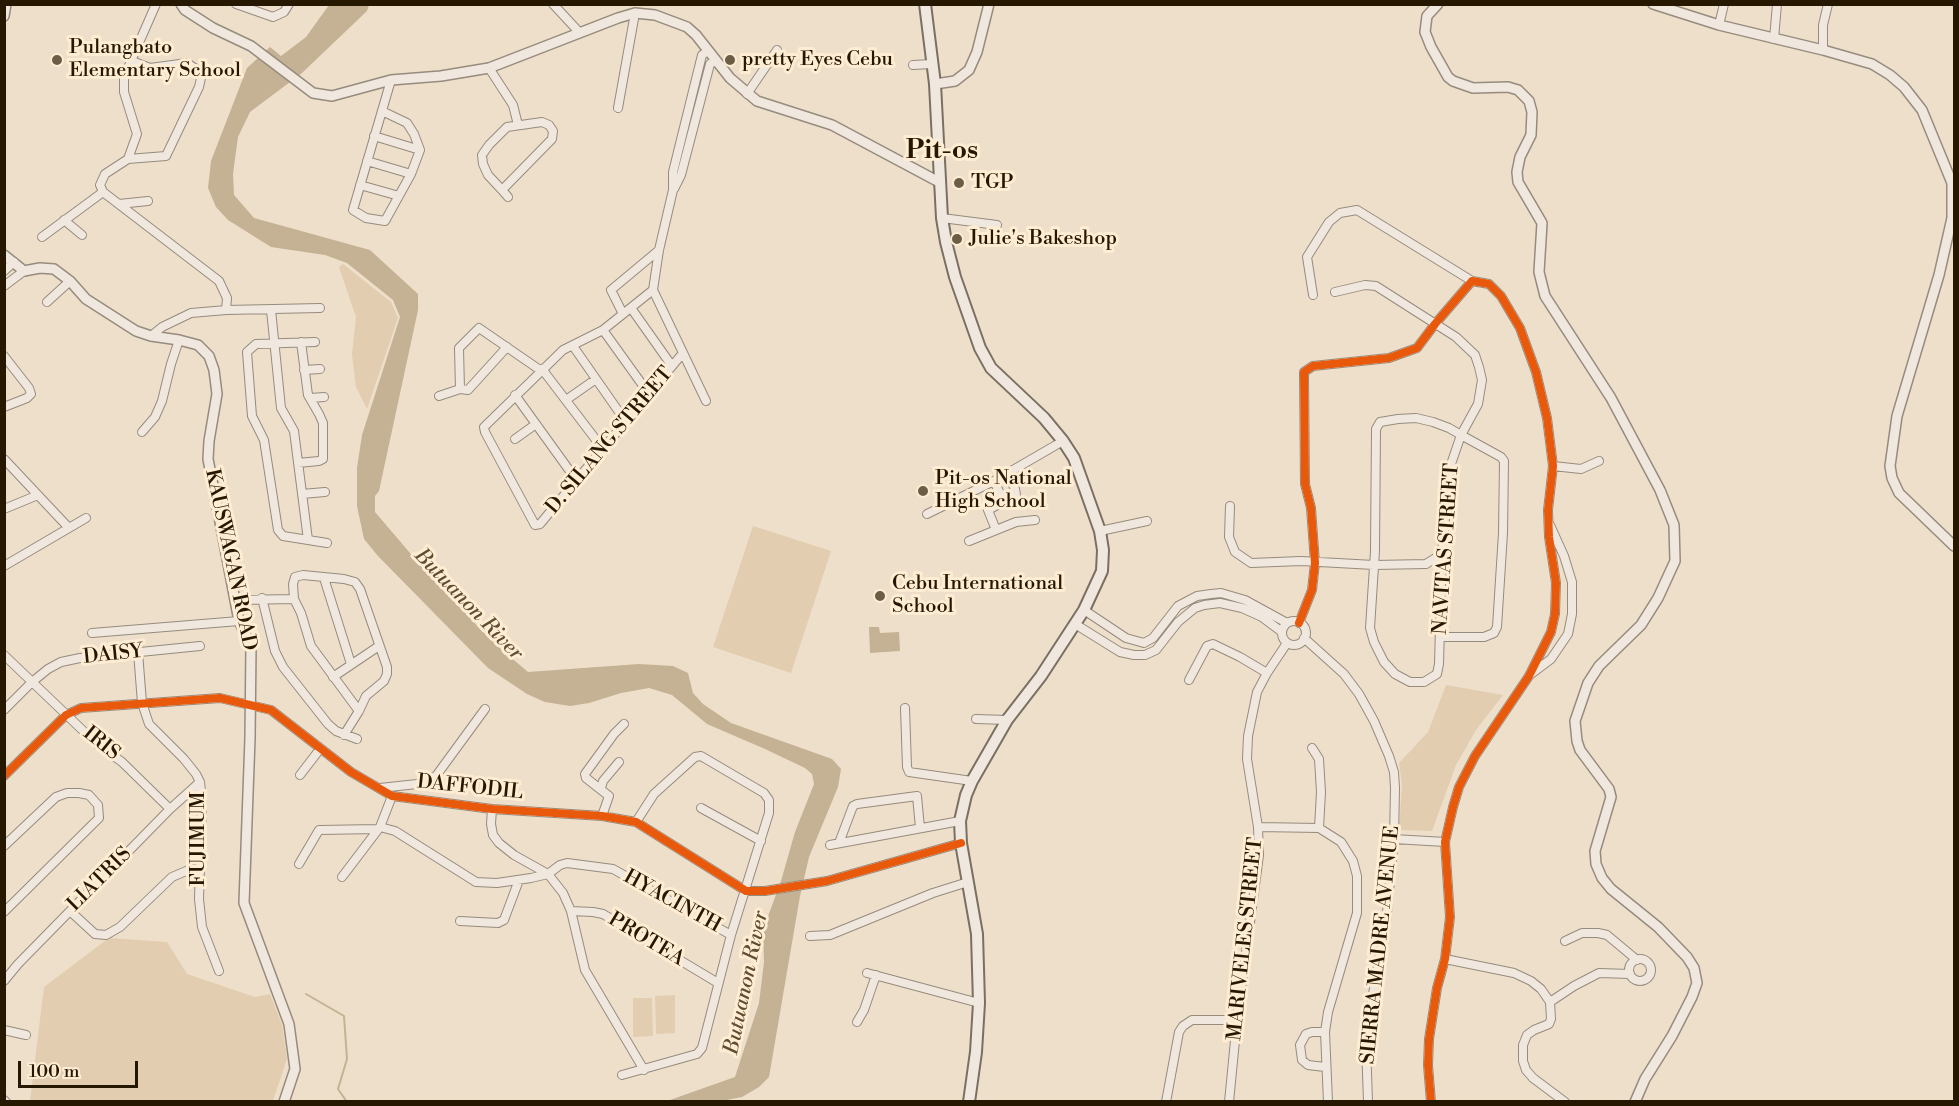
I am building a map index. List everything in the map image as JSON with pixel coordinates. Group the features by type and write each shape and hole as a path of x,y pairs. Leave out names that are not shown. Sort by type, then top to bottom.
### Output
{"main road":[{"path":"925,4 935,84 942,218 955,278 980,348 991,368 1044,418 1063,441 1083,480 1100,531 1103,549 1102,571 1084,610 1041,676 1007,720 966,795 960,821 961,843 977,934 979,1003 976,1052 969,1101"}],"street":[{"path":"4,16 6,4"},
{"path":"128,159 137,134 124,92 124,77 156,4"},
{"path":"181,4 185,10 213,27 251,46 313,93 332,96 391,80 458,74 489,68 642,10 687,27 730,78 757,101 831,125 939,182"},
{"path":"236,4 273,17 284,12 290,4"},
{"path":"553,4 579,32"},
{"path":"935,84 955,81 969,70 977,52 989,4"},
{"path":"1438,4 1427,16 1425,32 1448,76 1463,86 1473,88 1508,87 1518,90 1529,101 1532,112 1531,135 1520,157 1517,172 1518,182 1542,223 1539,272 1545,296 1611,398 1660,490 1674,525 1675,561 1658,598 1641,625 1599,666 1588,683 1575,721 1580,750 1609,789 1611,797 1596,851 1596,864 1602,878 1611,889 1658,927 1687,957 1694,968 1697,983 1672,1036 1645,1079 1635,1101"},
{"path":"1653,4 1719,25 1872,64 1904,87 1922,110 1952,183 1952,218 1940,275 1897,417 1890,466 1892,478 1899,493 1954,546"},
{"path":"1719,25 1724,4"},
{"path":"1774,39 1777,4"},
{"path":"1823,50 1823,25 1828,4"},
{"path":"618,108 642,10"},
{"path":"747,94 777,50"},
{"path":"706,400 653,290 659,250 673,190 673,172 678,150 702,55 708,51"},
{"path":"132,61 150,68 187,63 196,69 201,78 199,87 166,156 128,159 105,174 100,185 103,192 219,281 226,298 226,310"},
{"path":"673,190 681,175 710,64 715,61"},
{"path":"913,65 932,64"},
{"path":"489,68 513,105 518,125"},
{"path":"381,111 407,123 420,150 411,174 385,221 366,218 353,210 381,111 391,80"},
{"path":"502,190 552,139 551,127 542,122 518,125 501,131 482,155 488,175 508,197"},
{"path":"374,136 420,150"},
{"path":"367,161 411,174"},
{"path":"360,185 399,196"},
{"path":"42,237 103,192"},
{"path":"119,204 148,201"},
{"path":"1313,295 1307,257 1329,222 1340,213 1357,210 1472,281 1489,284 1501,296 1520,328 1536,372 1547,418 1553,466 1548,521 1556,583 1556,614 1551,632 1529,675 1483,742 1467,770 1453,807 1444,842 1450,917 1445,959 1437,988 1429,1039 1428,1065 1431,1101"},
{"path":"942,218 998,225"},
{"path":"64,220 82,235"},
{"path":"623,314 611,290 659,250"},
{"path":"4,255 24,271 4,286"},
{"path":"4,271 14,262"},
{"name":"KAUSWAGAN ROAD","path":"24,271 40,268 54,269 70,281 86,299 135,330 151,336 194,343 202,348 209,356 214,370 218,394 208,459 239,621 251,646 244,903 289,1024 295,1069 284,1101"},
{"path":"47,302 70,281"},
{"path":"1299,623 1312,590 1314,563 1311,508 1305,484 1304,372 1313,366 1389,358 1417,348 1472,281"},
{"name":"NAVITAS STREET","path":"1335,292 1365,285 1376,286 1456,337 1474,355 1482,380 1479,404 1461,435 1449,471 1442,570 1439,664 1437,674 1424,682 1410,682 1395,674 1384,662 1374,642 1370,628 1374,565"},
{"path":"577,480 515,395 563,350 603,330 653,290"},
{"path":"151,336 162,327 192,313 320,308"},
{"path":"631,308 672,366"},
{"path":"271,310 281,408 294,430 308,540"},
{"path":"460,390 459,348 479,328 541,369 603,449"},
{"path":"603,330 649,394"},
{"path":"142,432 154,417 162,401 179,340"},
{"path":"298,463 323,459 323,423 310,398 301,342"},
{"path":"315,342 256,344 248,352 252,417 264,440 278,530 283,536 327,543"},
{"path":"573,346 626,422"},
{"path":"439,396 468,390 507,347"},
{"name":"D. SILANG STREET","path":"515,395 484,429 534,525 540,524 683,353"},
{"path":"4,356 29,388 31,394 27,398 4,407"},
{"path":"304,370 320,369"},
{"path":"566,400 596,379"},
{"path":"310,398 324,397"},
{"path":"1374,565 1377,425 1386,420 1416,418 1433,422 1501,457 1505,465 1497,627 1494,633 1484,637 1441,637"},
{"path":"515,439 536,424"},
{"path":"927,514 994,481 1063,441"},
{"path":"5,460 68,527"},
{"path":"1553,466 1581,470 1599,461"},
{"path":"996,530 988,510 1016,495 1007,473"},
{"path":"994,481 1004,502"},
{"path":"302,494 325,492"},
{"path":"4,509 38,495"},
{"path":"1230,506 1229,537 1235,552 1251,563 1301,561 1374,565 1426,564 1442,570"},
{"path":"4,566 86,518"},
{"path":"969,541 1016,522 1035,520"},
{"path":"1100,531 1148,520"},
{"path":"1529,675 1551,658 1568,634 1572,614 1572,582 1564,556 1548,521"},
{"path":"1426,564 1443,554"},
{"path":"344,735 359,711 366,696 384,681 387,667 360,589 355,582 303,575 295,577 294,599 301,613 311,646 359,711"},
{"path":"324,578 351,664"},
{"path":"1084,610 1126,638 1144,643 1153,638 1172,612 1197,596 1221,593 1287,623 1293,621 1299,623 1305,629 1304,638 1298,644 1287,643 1283,638 1282,632 1287,623"},
{"path":"262,598 275,651 283,667 328,724 344,735 357,739"},
{"path":"235,600 294,599"},
{"path":"1075,624 1120,652 1134,655 1145,655 1156,650 1178,622 1195,608 1220,603 1243,604 1282,632"},
{"path":"92,633 239,621"},
{"path":"1120,652 1126,638"},
{"name":"SIERRA MADRE AVENUE","path":"1304,638 1344,674 1359,694 1374,721 1394,772 1394,839 1386,923 1366,1044 1368,1101"},
{"name":"MARIVELES STREET","path":"1229,1101 1258,855 1258,827 1247,759 1251,712 1257,692 1287,643"},
{"path":"1189,680 1207,646 1213,644 1267,673"},
{"name":"DAISY","path":"4,710 32,682 61,662 80,658 200,646"},
{"path":"333,677 379,646"},
{"name":"FUJIMUM","path":"138,652 142,703 149,724 184,759 200,782 202,801 199,899 202,927 219,971"},
{"name":"IRIS","path":"4,655 97,744 122,762 170,809"},
{"name":"DAFFODIL","path":"4,776 66,715 81,708 220,698 271,710 351,772 392,796 492,809 602,816 636,822 746,891"},
{"path":"905,708 909,772 972,781"},
{"path":"380,788 417,784 436,776 485,709"},
{"path":"976,719 1007,720"},
{"path":"602,816 609,796 586,778 585,774 624,724"},
{"path":"1312,748 1319,759 1321,792 1318,828"},
{"path":"300,775 320,749"},
{"path":"622,1075 697,1054 702,1048 731,935 769,813 769,800 764,793 700,756 654,794 636,822"},
{"path":"601,788 605,778 619,762"},
{"name":"LIATRIS","path":"4,981 170,809 200,782"},
{"path":"4,846 56,797 67,793 90,795 98,805 99,818 4,912"},
{"path":"342,877 379,828 392,796"},
{"path":"920,828 917,796 857,804 853,806 835,844 960,821"},
{"path":"701,808 761,841"},
{"path":"492,809 491,824 499,843 514,855 548,874 563,893 571,911 585,970 644,1070"},
{"path":"1258,827 1318,828 1341,842 1347,850 1357,876 1358,913 1328,1012 1325,1032 1328,1101"},
{"name":"HYACINTH","path":"299,864 319,830 379,828 395,831 476,882 497,884 548,874 567,863 613,869 731,935"},
{"path":"1394,839 1444,842"},
{"path":"746,891 805,885 854,874 961,843"},
{"path":"70,911 95,934 106,935 120,927 172,877 192,869 200,870"},
{"path":"460,921 498,922 504,920 519,880"},
{"path":"810,936 830,935 933,893 968,882"},
{"name":"PROTEA","path":"571,911 603,914 718,983"},
{"path":"1550,1002 1599,973 1630,974 1638,981 1648,977 1651,970 1648,963 1637,960 1608,935 1582,933 1565,941"},
{"path":"1445,959 1514,973 1531,981 1540,989 1550,1002 1551,1019 1549,1024 1527,1035 1523,1045 1523,1061 1526,1070 1533,1078 1565,1101"},
{"path":"1630,974 1629,967 1637,960"},
{"path":"857,1022 864,1010 872,974 979,1003"},
{"path":"1166,1101 1179,1032 1183,1026 1192,1020 1200,1019 1237,1020"},
{"path":"4,1030 26,1035"},
{"path":"1325,1032 1306,1034 1300,1045 1302,1060 1308,1065 1325,1067"}],"shaded area":[{"path":"329,5 369,5 367,11 302,73 250,112 238,137 233,174 234,195 254,218 370,250 418,294 418,310 379,491 375,496 375,512 433,580 495,644 528,672 639,664 673,666 688,673 693,693 703,704 731,723 832,759 841,769 838,787 809,857 800,896 769,1077 759,1087 742,1097 721,1101 660,1101 670,1100 735,1077 759,1003 764,962 763,930 781,881 795,832 814,784 812,774 805,768 707,724 672,695 649,688 570,706 545,702 527,694 488,668 364,539 357,506 357,468 362,435 400,317 393,300 347,263 325,255 271,247 228,220 216,207 208,188 211,161 247,68 270,47 281,56 306,37"},
{"path":"343,264 391,302 398,318 367,409 356,387 352,354 356,317 339,267"},
{"path":"753,526 831,551 791,673 713,647"},
{"path":"869,627 879,627 880,633 899,632 900,651 870,653"},
{"path":"1446,685 1503,695 1476,730 1456,765 1432,831 1399,830 1402,784 1399,763 1428,732"},
{"path":"109,938 167,942 187,974 255,997 270,994 282,1025 287,1059 273,1101 30,1101 44,987"},
{"path":"675,995 675,1033 656,1034 655,996"},
{"path":"633,998 652,998 653,1036 633,1037"}],"waterway":[{"path":"306,994 344,1016 347,1059 338,1089 347,1102"}],"cycle path":[{"path":"1299,623 1312,590 1315,563 1311,508 1305,484 1304,372 1313,366 1389,358 1417,348 1472,281 1489,284 1501,296 1520,328 1536,372 1547,418 1553,466 1548,510 1549,537 1556,583 1555,614 1551,632 1529,676 1475,756 1459,787 1453,807 1445,842 1450,917 1445,959 1437,988 1429,1039 1428,1065 1431,1102"},
{"path":"4,776 66,715 81,708 220,698 271,710 351,772 392,796 492,809 602,816 636,822 746,891 765,891 827,881 961,843"}],"place":[{"name":"Pulangbato Elementary School","path":"57,60"},
{"name":"pretty Eyes Cebu","path":"730,60"},
{"name":"TGP","path":"959,183"},
{"name":"Julie's Bakeshop","path":"957,239"},
{"name":"Pit-os National High School","path":"923,491"},
{"name":"Cebu International School","path":"880,596"}],"district":[{"name":"Pit-os","path":"942,152"}],"water label":[{"name":"Butuanon River","path":"468,605"},
{"name":"Butuanon River","path":"747,983"}]}
